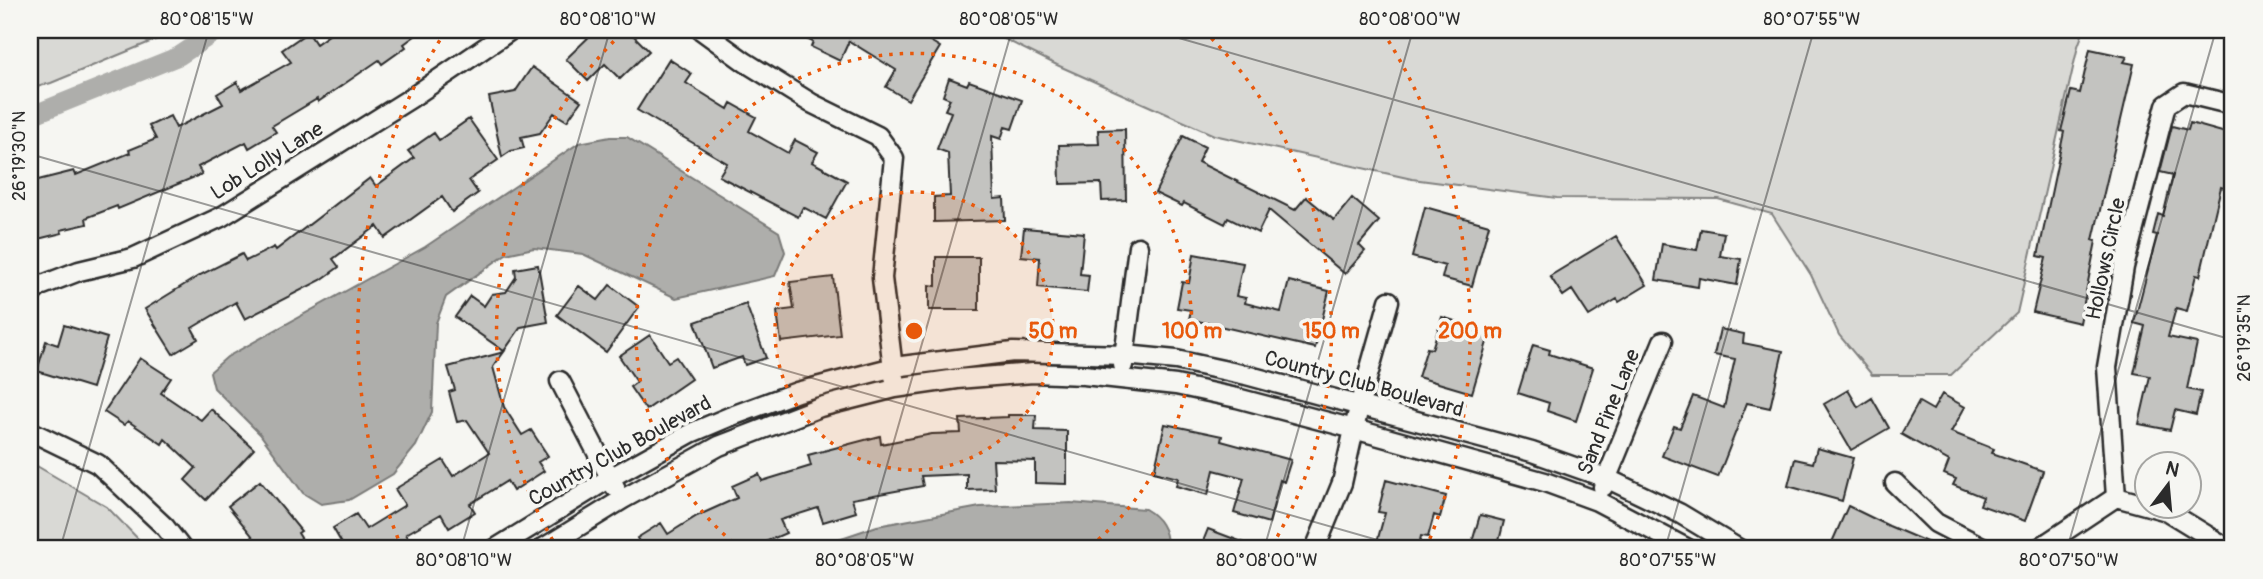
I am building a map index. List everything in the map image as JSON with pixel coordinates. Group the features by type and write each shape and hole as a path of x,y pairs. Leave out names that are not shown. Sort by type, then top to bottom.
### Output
{"street":[{"name":"Lob Lolly Lane","path":"30,295 40,286 79,271 133,258 221,217 411,98 511,30"},
{"path":"701,30 745,62 811,103 878,136 894,158 882,278 895,388"},
{"name":"Hollows Circle","path":"2116,497 2107,367 2124,267 2166,104 2184,93 2233,105"},
{"path":"1121,378 1138,247"},
{"path":"1315,549 1342,483 1359,407 1389,301"},
{"name":"Sand Pine Lane","path":"1597,501 1663,341"},
{"name":"Country Club Boulevard","path":"495,549 610,478 691,433 729,417 797,392 894,367 1013,352 1125,355 1176,360 1245,375 1532,452 1606,478 1679,513 1735,548"},
{"name":"Country Club Boulevard","path":"542,549 623,499 719,446 820,407 895,388 957,379 1033,373 1121,378 1176,385 1354,429 1545,482 1597,501 1688,549"},
{"path":"560,382 623,499"},
{"path":"30,431 99,464 165,527 181,549"},
{"path":"1895,483 1936,523 1986,549"},
{"path":"2038,549 2116,497 2167,511 2229,549"}],"shaded area":[{"path":"30,30 179,30 51,83 30,89"},
{"path":"986,30 2084,30 2078,46 2017,313 1951,375 1872,375 1839,335 1811,275 1772,214 1718,199 1557,198 1412,179 1214,135"},
{"path":"610,137 627,137 779,232 785,252 775,276 676,298 583,254 534,248 506,254 446,297 436,323 432,412 416,446 393,474 349,500 321,504 303,493 260,434 214,388 210,372 227,357 425,247 579,143"},
{"path":"30,462 107,507 148,549 30,549"},
{"path":"1071,503 1145,509 1162,526 1167,549 809,549 877,526 980,507"}],"building":[{"path":"336,30 423,30 404,44 406,47 382,64 379,60 318,102 317,99 272,126 276,132 249,148 246,142 198,167 202,174 118,209 117,206 86,218 87,224 30,241 30,182 74,171 76,175 130,153 129,150 156,139 149,126 170,116 176,128 223,104 217,94 237,82 241,90 291,62 282,50 308,32 316,44"},
{"path":"596,30 628,30 649,51 620,79 605,64 588,81 566,59"},
{"path":"787,30 912,30 940,47 908,100 886,87 896,70 849,41 840,61 811,47 813,42"},
{"path":"2090,49 2127,57 2124,62 2134,64 2093,240 2096,241 2080,323 2033,312 2046,258 2038,256 2064,132 2061,131 2071,91 2080,93"},
{"path":"669,59 692,74 686,83 728,109 731,103 756,117 749,131 788,153 795,140 818,152 812,162 847,181 826,219 803,207 798,217 719,176 727,163 637,110"},
{"path":"532,67 581,101 567,121 554,113 540,133 521,137 524,148 511,151 502,157 489,97 515,92"},
{"path":"949,78 967,85 969,81 1022,100 1012,129 1005,127 1001,139 992,136 994,199 1004,198 1005,220 934,222 934,197 950,196 948,153 937,149 951,112 945,110 950,99 943,96"},
{"path":"469,119 498,160 469,180 478,193 452,212 442,197 385,238 377,226 333,259 339,267 321,280 245,319 236,302 192,328 198,339 173,354 145,309 200,275 242,254 246,261 274,247 276,250 370,178 376,186 414,158 408,151 434,133 439,140"},
{"path":"2190,123 2233,135 2233,176 2230,190 2221,187 2200,276 2196,275 2187,311 2176,308 2168,337 2197,343 2187,389 2201,392 2196,415 2175,410 2170,430 2139,424 2150,376 2134,373 2145,326 2134,323 2157,235 2153,234 2158,214 2163,216 2173,175 2160,172 2172,126 2188,130"},
{"path":"1125,129 1126,200 1102,201 1101,183 1060,184 1059,145 1099,144 1098,130"},
{"path":"1183,136 1205,147 1198,162 1295,210 1306,197 1334,220 1352,198 1379,221 1359,245 1365,251 1345,274 1269,210 1258,233 1228,218 1225,224 1184,203 1182,206 1155,193"},
{"path":"1425,207 1489,225 1472,286 1442,278 1445,266 1412,257"},
{"path":"1024,228 1084,233 1080,274 1089,275 1087,292 1038,287 1040,258 1021,256"},
{"path":"1701,229 1724,233 1720,256 1741,259 1737,285 1699,278 1698,287 1656,280 1662,244 1697,250"},
{"path":"1616,236 1647,285 1589,316 1572,290 1563,296 1550,276"},
{"path":"1194,254 1243,263 1236,296 1246,298 1245,303 1281,312 1289,281 1329,291 1315,348 1189,319 1191,310 1177,308 1182,282 1189,283"},
{"path":"936,257 979,257 979,310 929,310 929,285 936,286"},
{"path":"538,265 548,322 521,327 504,351 455,317 470,296 484,306 492,294 506,292 516,277 515,269"},
{"path":"833,277 840,335 781,342 777,311 794,309 790,282"},
{"path":"610,285 639,307 606,352 557,315 579,286 598,300"},
{"path":"746,304 766,358 745,365 742,357 712,368 695,322"},
{"path":"1442,317 1490,332 1472,393 1418,377 1427,348 1432,349"},
{"path":"64,325 107,338 92,388 37,371 46,341 58,345"},
{"path":"1720,329 1744,334 1743,343 1783,351 1770,408 1747,403 1718,477 1662,456 1674,426 1680,428 1693,396 1724,408 1735,359 1714,355"},
{"path":"650,335 668,362 676,357 691,379 646,410 630,387 637,382 619,356"},
{"path":"1533,345 1550,350 1549,354 1593,368 1576,421 1547,411 1549,403 1518,393"},
{"path":"504,352 493,367 504,407 522,435 531,430 548,456 538,462 544,471 513,491 507,481 470,504 475,512 449,528 441,514 406,534 415,549 345,549 333,528 356,514 366,529 405,505 395,489 443,460 453,476 489,453 467,420 457,422 449,392 455,390 448,367"},
{"path":"140,358 171,378 161,393 201,420 211,409 254,449 206,500 185,480 196,468 165,439 162,444 128,421 124,425 104,412"},
{"path":"1848,390 1858,407 1872,398 1889,428 1851,450 1824,404"},
{"path":"1942,394 1965,407 1951,432 1994,449 1992,453 2043,471 2025,521 1980,505 1983,497 1953,485 1956,479 1944,474 1949,461 1901,434 1919,402 1933,410"},
{"path":"1036,415 1035,430 1067,431 1067,484 1035,483 1035,461 993,460 995,489 967,490 967,474 921,476 923,486 852,499 856,512 823,522 818,508 780,520 786,533 749,549 643,549 637,538 661,523 668,534 697,516 737,498 732,486 759,474 762,481 811,466 808,455 880,436 881,444 932,434 961,433 960,419"},
{"path":"1165,424 1222,436 1221,441 1291,460 1284,482 1280,480 1269,523 1234,513 1244,478 1214,470 1208,495 1176,486 1178,478 1154,472"},
{"path":"1817,448 1853,458 1842,501 1788,486 1795,459 1813,463"},
{"path":"1386,480 1446,496 1440,517 1434,515 1428,537 1421,536 1418,549 1375,549 1385,513 1378,512"},
{"path":"260,481 301,531 298,533 308,549 241,549 254,538 228,506"},
{"path":"1848,506 1889,526 1943,549 1829,549"},
{"path":"1480,515 1504,521 1497,549 1470,549"},
{"path":"1208,529 1258,548 1258,549 1200,549"}],"waterway":[{"path":"30,116 179,56 218,30"}]}
